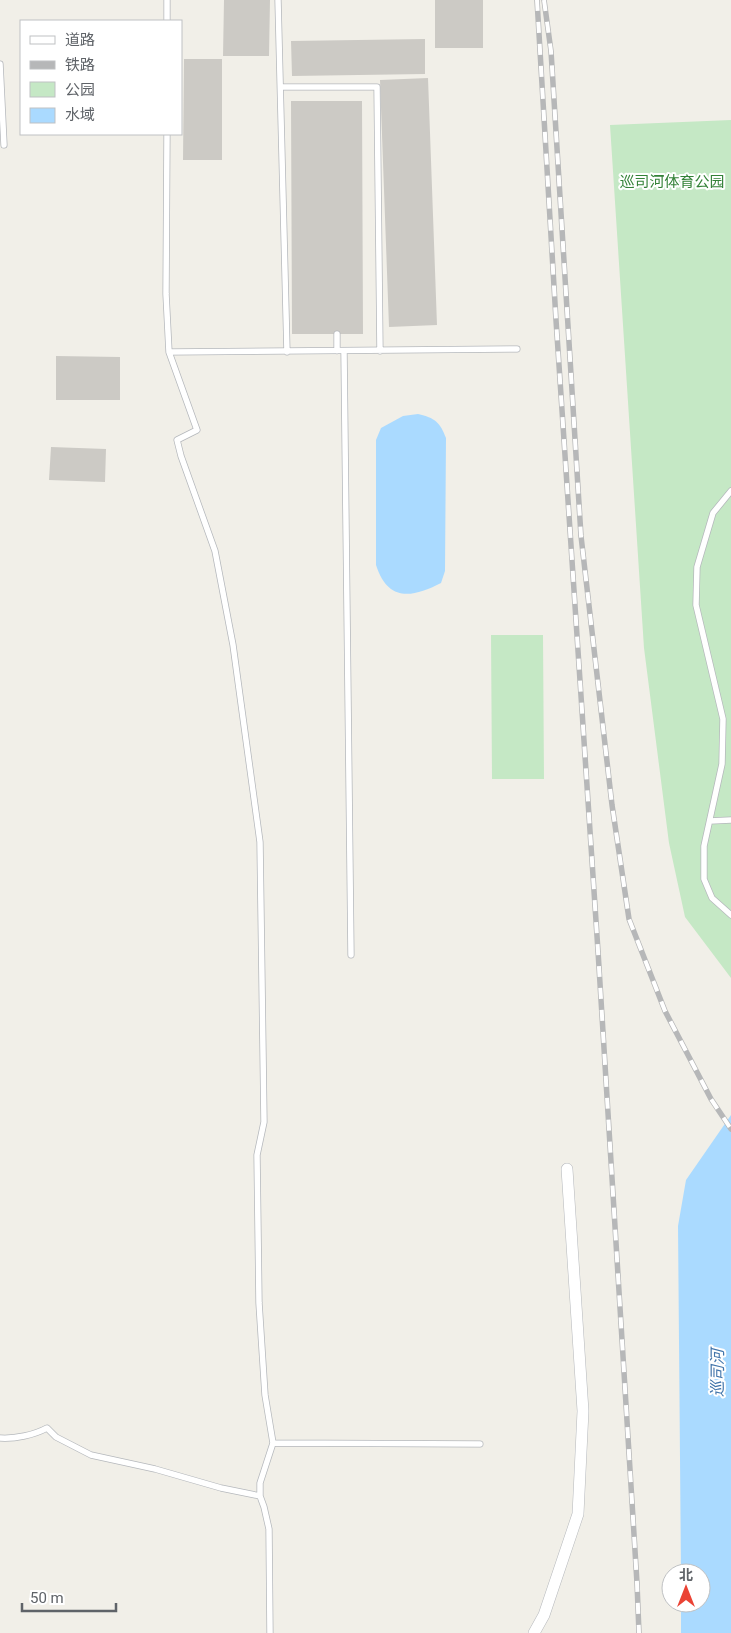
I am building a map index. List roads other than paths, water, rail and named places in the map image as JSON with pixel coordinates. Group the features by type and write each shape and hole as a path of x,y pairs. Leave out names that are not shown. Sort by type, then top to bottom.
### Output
{"street":[{"path":"534,1633 544,1615 578,1514 583,1412 567,1170"}],"lane":[{"path":"167,0 167,20"},
{"path":"278,0 287,352"},
{"path":"0,64 4,146"},
{"path":"281,87 377,87 380,351"},
{"path":"167,135 166,294 169,352 197,430 177,440 215,551 233,645 260,842 264,1122 257,1155 259,1303 265,1395 273,1443 260,1483 260,1496 269,1529 270,1633"},
{"path":"337,334 337,351"},
{"path":"169,352 516,349"},
{"path":"344,351 351,955"},
{"path":"731,491 713,513 697,567 696,605 724,719 722,764 704,846 704,879 712,898 731,915"},
{"path":"710,821 731,820"},
{"path":"0,1438 7,1439 40,1432 46,1428 56,1437 90,1455 155,1469 221,1488 260,1496"},
{"path":"273,1443 480,1444"}],"water":[{"path":"418,414 429,417 436,422 446,438 445,571 441,583 420,592 402,594 387,586 376,565 376,440 381,428 403,416"},
{"name":"巡司河","path":"731,1115 731,1633 681,1633 681,1613 711,1613 711,1563 681,1563 678,1226 686,1180"}],"railway":[{"path":"537,0 556,320 598,951 639,1633"},
{"path":"544,0 551,51 581,536 612,805 629,919 665,1011 711,1099 731,1129"}],"park label":[{"name":"巡司河体育公园","path":"672,182"}]}
